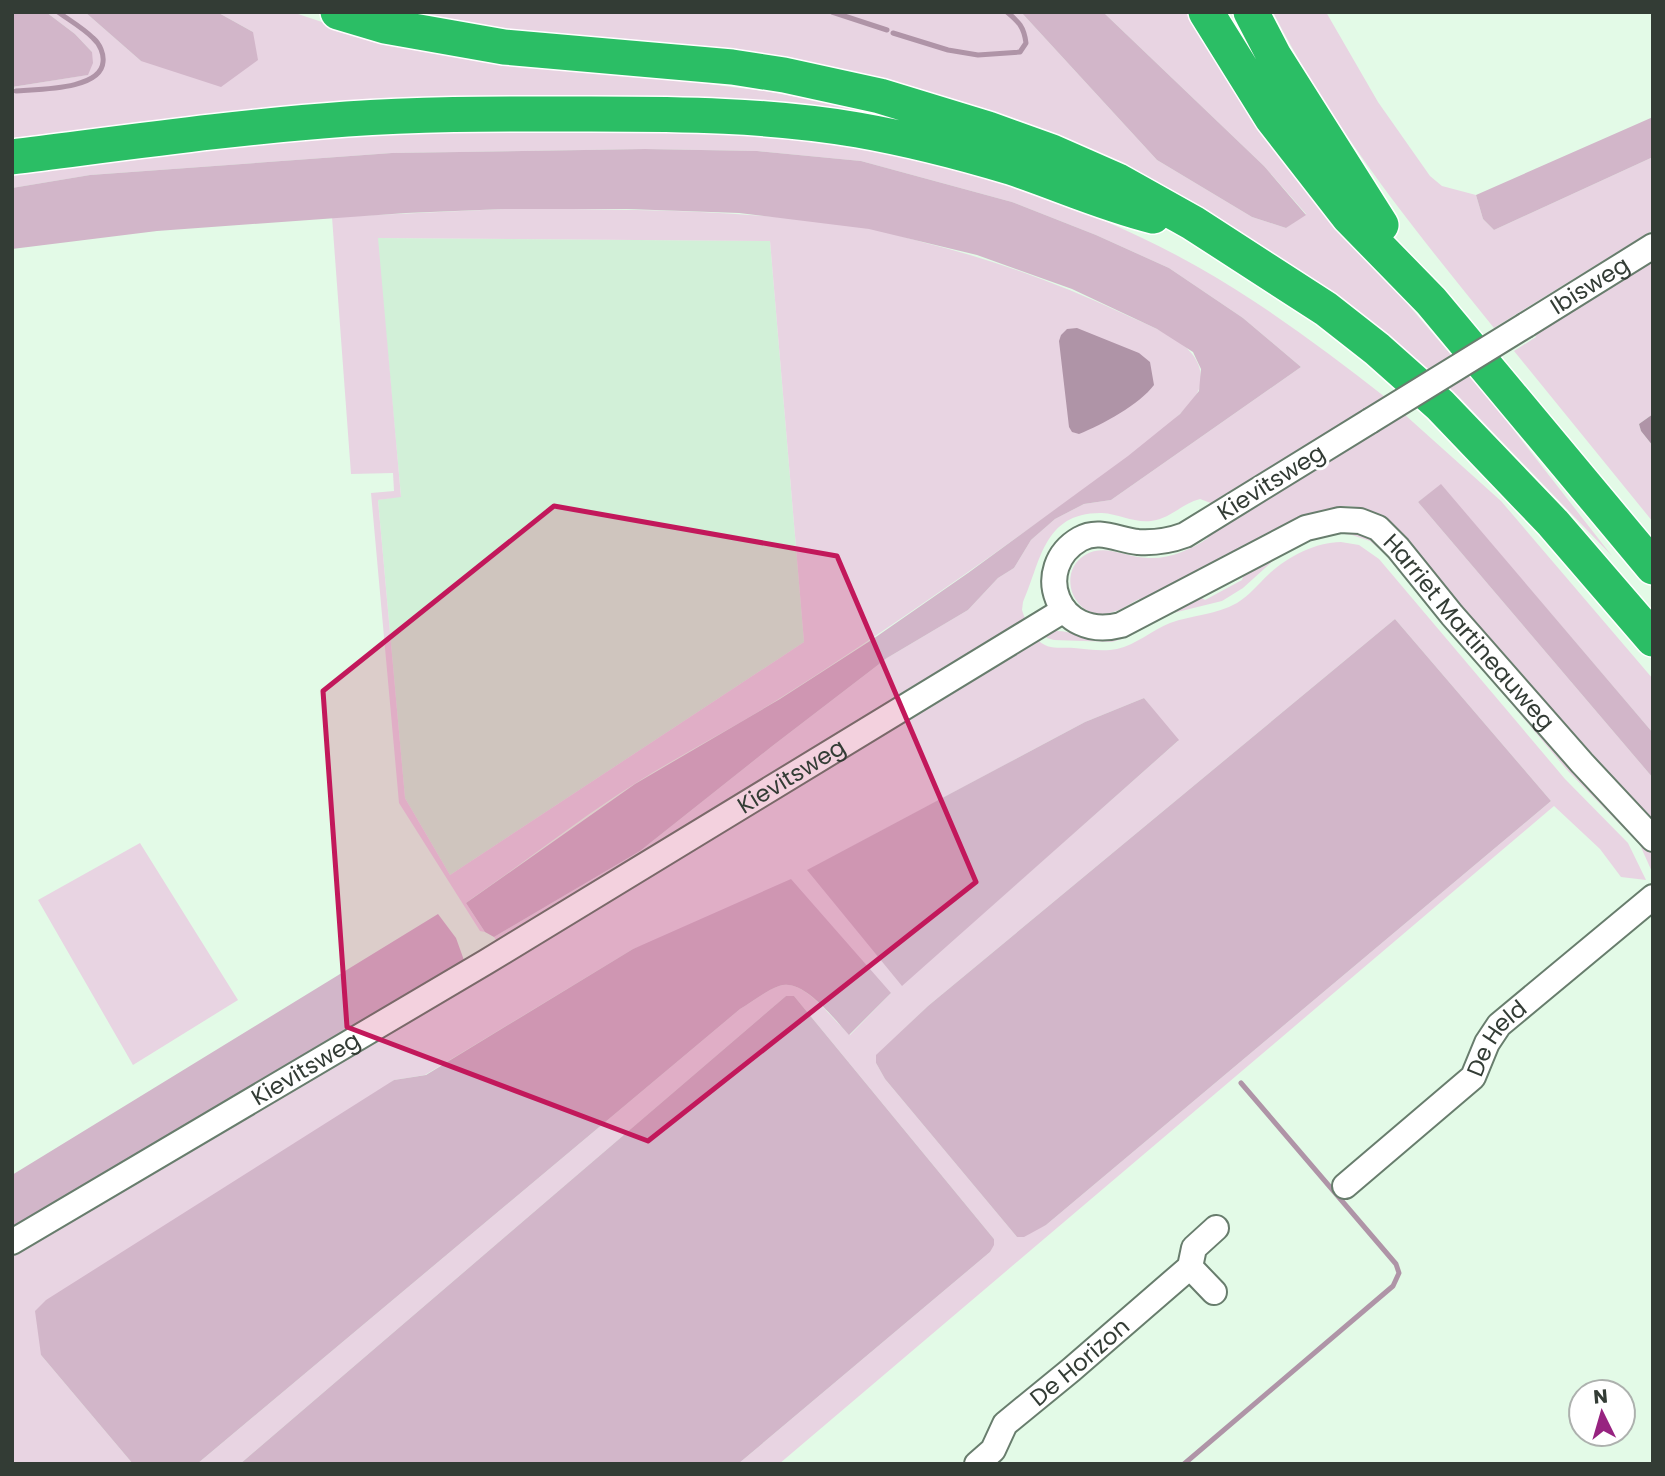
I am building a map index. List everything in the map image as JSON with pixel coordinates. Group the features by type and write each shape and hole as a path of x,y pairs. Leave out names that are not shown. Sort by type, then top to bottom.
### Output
{"highway":[{"path":"338,12 385,26 503,47 732,67 784,75 880,96 988,129 1052,152 1118,181 1200,228 1326,309 1377,349 1440,405 1553,523 1653,639"},
{"path":"1206,12 1243,74 1287,138 1349,217 1431,302 1653,567"},
{"path":"1251,12 1274,57 1431,302"},
{"path":"12,157 348,119 489,114 723,117 804,123 908,141 1009,167 1118,208 1200,228"}],"street":[{"name":"Ibisweg","path":"1526,325 1653,246"},
{"name":"Kievitsweg","path":"12,1241 498,954 1063,610 1057,595 1055,575 1063,555 1082,538 1106,534 1136,542 1158,542 1185,535 1526,325"},
{"name":"Harriet Martineauweg","path":"1063,610 1071,619 1092,628 1107,629 1121,625 1306,528 1340,520 1360,521 1378,528 1398,548 1460,625 1653,839"},
{"name":"De Held","path":"1345,1186 1473,1077 1487,1043 1499,1025 1653,897"},
{"name":"De Horizon","path":"977,1464 993,1450 1005,1424 1072,1370 1190,1267 1194,1248 1216,1228"},
{"path":"1190,1267 1214,1293"}],"highlighted area":[{"path":"554,506 837,556 976,882 648,1141 347,1027 323,691"}],"shaded area":[{"path":"12,12 46,12 75,34 92,52 93,63 88,75 12,87"},
{"path":"46,12 85,12 141,61 253,32 217,12 292,12 394,46 590,73 765,91 873,111 952,133 166,120 12,138 12,87 87,75 92,52 75,34"},
{"path":"85,12 217,12 253,32 258,60 221,87 141,61"},
{"path":"382,12 1021,12 1157,160 1252,217 1286,228 1306,214 1264,166 1103,12 1191,12 1313,193 1498,410 1612,556 1459,397 1390,336 1266,249 1187,204 1051,139 548,39"},
{"path":"1021,12 1103,12 1264,166 1306,215 1286,228 1252,217 1157,160"},
{"path":"1273,12 1326,12 1378,102 1430,176 1442,186 1476,195 1483,219 1494,230 1653,157 1653,230 1494,328 1404,215 1347,137 1296,55"},
{"path":"1653,117 1653,157 1494,230 1483,219 1476,195"},
{"path":"536,129 692,131 802,140 920,161 978,176 1091,215 1198,267 1294,329 1385,397 1307,450 1216,505 1200,499 1151,521 1102,513 1082,515 1067,521 1056,530 1040,556 1023,602 1022,610 1026,622 498,943 494,937 640,851 887,658 968,610 998,578 1014,568 1031,540 1055,519 1084,504 1111,500 1301,367 1243,318 1169,268 1096,235 1012,202 861,161 757,151 645,149 392,153 90,175 12,188 12,164 270,136"},
{"path":"645,149 757,151 861,161 1012,202 1096,235 1169,268 1243,318 1301,367 1111,500 1084,504 1055,519 1031,540 1014,568 998,578 968,610 887,658 640,851 494,937 485,932 466,903 635,784 780,699 873,639 1128,456 1180,414 1199,391 1201,369 1193,352 1157,329 1072,289 977,255 869,229 739,213 504,209 406,213 157,231 12,249 12,188 90,175 392,153"},
{"path":"504,209 640,210 776,217 873,229 974,256 1024,273 1149,325 1188,349 1201,372 1200,386 1183,411 1149,441 973,568 785,695 615,796 466,903 485,932 480,931 399,803 371,493 394,491 393,473 351,474 332,217","holes":["378,238 770,241 804,642 450,875 405,798 378,500 401,497"]},
{"path":"377,238 770,241 804,642 450,875 405,798 378,500 401,496"},
{"path":"1653,256 1653,414 1639,424 1653,446 1653,522 1514,351 1536,337 1534,333"},
{"path":"1077,328 1139,353 1150,362 1154,385 1120,413 1079,434 1072,432 1069,427 1059,341 1067,329"},
{"path":"1404,414 1501,501 1653,679 1653,733 1441,485 1418,502 1653,778 1653,827 1368,512 1357,507 1344,506 1317,512 1142,604 1139,599 1109,613 1093,613 1077,601 1072,592 1072,572 1076,562 1085,555 1100,550 1156,558 1187,550 1208,538 1205,532"},
{"path":"1653,414 1653,446 1639,424"},
{"path":"1441,484 1653,733 1653,778 1418,502"},
{"path":"1352,529 1378,541 1653,853 1653,874 1640,845 1568,771 1384,553 1370,541 1335,533 1318,537 1276,558 1243,588 1222,601 1169,614 1128,637 1112,642 1054,640 1042,633 1060,631 1095,639 1126,634 1197,595 1205,600 1242,580 1246,568 1308,535"},
{"path":"1331,543 1359,545 1379,559 1565,779 1628,843 1646,880 1621,877 1600,849 1554,806 779,1464 738,1464 990,1252 994,1239 794,996 786,996 240,1464 197,1464 740,1009 774,988 788,985 808,994 850,1035 891,993 664,937 633,949 425,1075 394,1080 41,1355 133,1464 12,1464 12,1253 1035,637 1053,647 1106,650 1124,647 1170,623 1221,610 1237,603 1284,562 1302,552","holes":["1395,619 1551,801 1046,1225 1017,1237 885,1079 876,1063 877,1055 928,1006","1144,698 1178,741 902,985 808,870 1085,722"]},
{"path":"1395,619 1551,801 1046,1225 1024,1237 1017,1237 885,1079 876,1063 876,1055 928,1006"},
{"path":"1144,698 1179,740 902,986 807,870 1085,722"},
{"path":"140,843 238,1000 133,1065 38,900"},
{"path":"791,879 891,993 849,1035 808,993 788,985 774,988 740,1009 197,1464 133,1464 41,1355 35,1311 46,1300 394,1080 426,1075 633,949"},
{"path":"438,914 456,938 465,963 12,1229 12,1175"},
{"path":"786,996 794,996 994,1239 990,1252 738,1464 240,1464"}],"waterway":[{"path":"16,91 80,83 100,71 103,59 98,43 58,12"},
{"path":"832,12 887,30"},
{"path":"893,33 948,50 978,55 1020,52 1026,43 1024,33 1018,22 1007,12"},
{"path":"1184,1464 1393,1286 1399,1273 1396,1264 1241,1083"}]}
